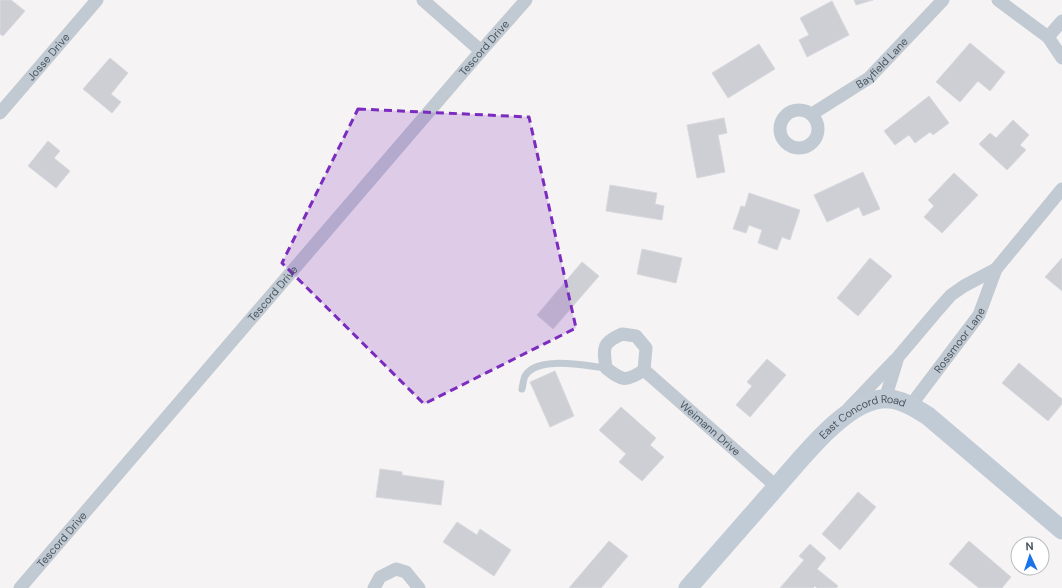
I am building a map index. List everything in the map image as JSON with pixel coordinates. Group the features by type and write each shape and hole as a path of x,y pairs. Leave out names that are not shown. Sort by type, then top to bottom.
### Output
{"street":[{"name":"Josse Drive","path":"0,113 97,0"},
{"path":"423,0 481,51"},
{"name":"Tescord Drive","path":"20,588 526,0"},
{"name":"Bayfield Lane","path":"812,114 869,78 943,0"},
{"path":"998,0 1048,37 1062,58"},
{"path":"1048,37 1062,21"},
{"name":"Rossmoor Lane","path":"912,405 979,315 996,270 1062,189"},
{"name":"Rossmoor Lane","path":"833,425 898,357 951,295 964,286 996,270"},
{"path":"622,334 636,336 646,348 644,370 632,378 620,378 606,368 604,350 610,340 622,334"},
{"name":"Rossmoor Lane","path":"885,399 898,357"},
{"name":"Weimann Drive","path":"644,370 777,487"},
{"name":"East Concord Road","path":"688,588 833,425 857,407 872,400 885,399 900,401 912,405 928,416 1062,530"},
{"path":"374,588 380,577 396,569 406,572 419,588"}],"lane":[{"path":"522,389 525,376 534,368 545,364 566,364 606,368"}],"highlighted area":[{"path":"358,109 529,117 576,328 424,404 282,263"}],"building":[{"path":"0,0 11,0 25,11 3,36 0,34"},
{"path":"854,0 873,0 856,5"},
{"path":"832,1 849,35 807,57 799,40 809,35 800,18"},
{"path":"970,43 1005,72 990,91 978,81 960,102 936,82"},
{"path":"759,44 775,69 728,98 712,73"},
{"path":"110,58 128,73 111,94 121,102 112,113 83,89"},
{"path":"929,96 949,123 933,135 930,132 915,143 909,135 895,145 884,131"},
{"path":"724,118 727,133 718,135 725,172 697,178 687,125"},
{"path":"1013,120 1029,135 1020,145 1026,150 1007,170 979,144 990,133 996,138"},
{"path":"48,141 60,151 54,158 70,171 56,188 28,166"},
{"path":"863,172 880,209 863,216 859,207 827,222 814,195"},
{"path":"954,173 978,195 942,233 924,217 934,206 928,200"},
{"path":"610,185 657,193 655,204 664,206 662,220 606,211"},
{"path":"749,193 800,210 790,240 782,237 777,250 758,243 762,230 749,225 746,233 733,229 741,206 745,207"},
{"path":"642,249 682,258 676,283 637,274"},
{"path":"870,258 892,276 858,316 837,298"},
{"path":"1062,258 1062,291 1045,277"},
{"path":"582,262 599,276 553,329 537,315"},
{"path":"767,359 786,375 750,417 736,405 752,386 747,382"},
{"path":"1019,363 1062,399 1062,404 1048,421 1002,383"},
{"path":"555,371 574,416 550,427 530,382"},
{"path":"621,407 656,438 650,445 664,457 642,481 619,462 626,454 599,430"},
{"path":"380,469 402,472 402,475 444,481 441,505 376,497"},
{"path":"858,492 876,507 840,550 822,534"},
{"path":"457,522 477,535 480,529 511,550 494,576 443,542"},
{"path":"609,541 628,556 601,588 569,588"},
{"path":"969,541 1011,577 1002,588 979,588 949,564"},
{"path":"810,544 826,558 817,569 838,586 836,588 817,588 815,586 813,588 780,588 804,560 799,556"}]}
